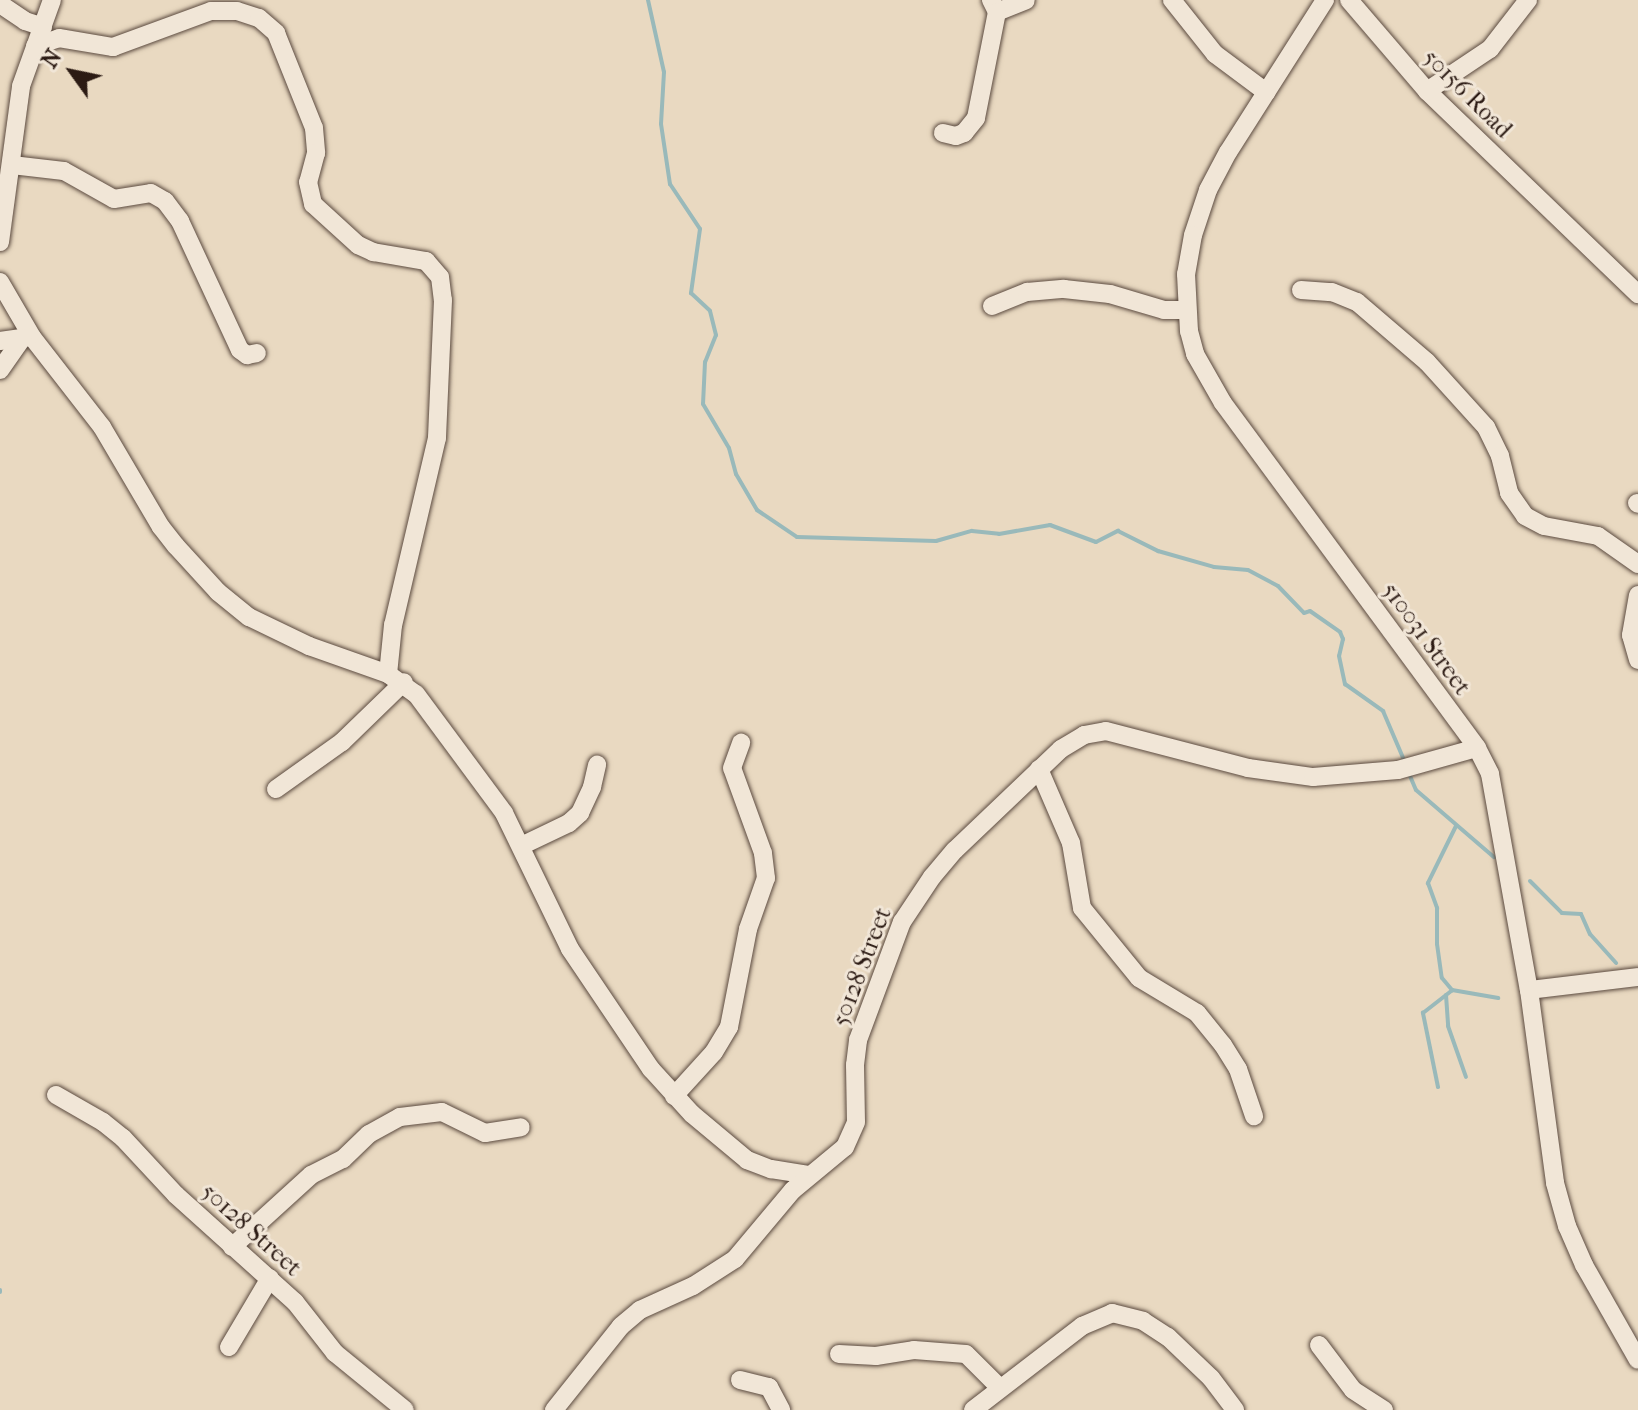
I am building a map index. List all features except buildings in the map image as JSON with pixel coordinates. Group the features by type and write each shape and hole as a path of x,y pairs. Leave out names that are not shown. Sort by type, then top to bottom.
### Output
{"street":[{"path":"0,242 21,86 52,0"},
{"path":"943,133 956,136 964,133 976,118 994,6 1026,0"},
{"name":"510031 Street","path":"1325,0 1208,190 1190,248 1186,274 1186,310 1195,354 1208,381 1477,748 1490,774 1529,990 1555,1183 1567,1226 1638,1360"},
{"name":"50156 Road","path":"1349,0 1427,91 1638,294"},
{"path":"1427,91 1490,49 1528,0"},
{"path":"1175,2 1215,54 1266,92"},
{"path":"0,4 25,21 43,27"},
{"path":"35,46 59,38 113,47 220,10 259,18 276,33 314,128 316,153 308,182 313,204 358,245 373,252 426,261 440,277 443,300 437,438 393,625 396,678 342,742 276,789"},
{"path":"12,165 64,171 114,199 151,193 165,201 180,221 240,350 247,355 257,353"},
{"path":"0,282 27,338 102,427 161,527 218,592 268,628 396,678 427,707 489,791 521,846 554,921 591,984 674,1096 747,1160 771,1169 807,1175"},
{"path":"992,306 1027,292 1064,289 1110,294 1164,310 1186,310"},
{"path":"1301,290 1332,292 1357,302 1427,362 1486,427 1500,456 1509,493 1525,516 1544,526 1598,536 1638,564"},
{"path":"0,341 27,338"},
{"path":"0,370 27,338"},
{"path":"1638,595 1631,635 1638,660"},
{"name":"50128 Street","path":"554,1410 621,1326 640,1310 693,1286 735,1259 807,1175 833,1159 852,1134 856,1122 858,1040 902,922 932,877 955,850 1039,769 1073,741 1106,731 1248,768 1313,777 1398,770 1477,748"},
{"path":"674,1096 714,1052 729,1027 748,929 766,878 763,853 732,768 741,743"},
{"path":"521,846 569,823 580,813 592,787 597,765"},
{"path":"1039,769 1071,843 1082,908 1139,978 1197,1013 1238,1069 1254,1116"},
{"path":"1529,990 1638,977"},
{"name":"50128 Street","path":"56,1095 103,1122 123,1138 232,1247 270,1278 307,1315 335,1353 405,1410"},
{"path":"232,1247 311,1175 343,1159 369,1134 400,1117 442,1112 485,1133 521,1127"},
{"path":"229,1347 270,1278"},
{"path":"973,1410 1082,1326 1112,1313 1143,1321 1168,1337 1211,1378 1235,1410"},
{"path":"1319,1345 1353,1390 1384,1410"},
{"path":"839,1354 876,1356 914,1350 966,1354 1000,1388"},
{"path":"740,1380 769,1387 781,1410"}],"waterway":[{"path":"648,0 664,72 661,124 670,184 700,229 691,293 710,311 716,335 705,362 703,404 729,448 736,474 757,510 797,537 936,541 972,531 999,534 1050,525 1096,542 1118,531 1158,551 1214,567 1248,570 1278,586 1304,613 1310,611 1340,632 1343,639 1339,656 1345,684 1383,711 1404,760"},
{"path":"1410,776 1416,790 1494,857"},
{"path":"1456,826 1428,883 1437,908 1437,944 1442,978 1452,990 1498,998"},
{"path":"1530,881 1562,913 1581,914 1590,934 1616,963"},
{"path":"1438,1087 1423,1013 1452,990"},
{"path":"1446,995 1448,1026 1466,1077"}]}
